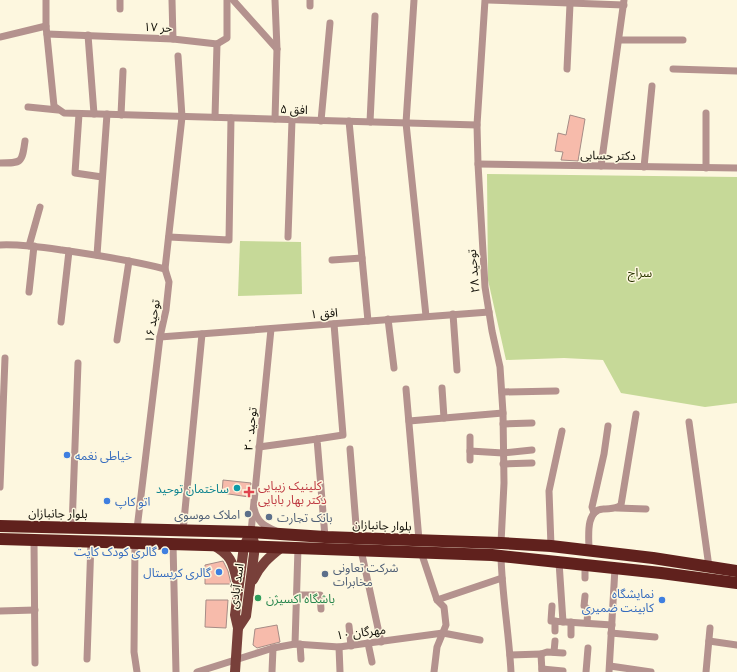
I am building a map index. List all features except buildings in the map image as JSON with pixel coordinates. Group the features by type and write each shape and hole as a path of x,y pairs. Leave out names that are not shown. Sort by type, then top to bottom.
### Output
{"highway":[{"name":"بلوار جانبازان","path":"0,526 251,532 356,538 501,543 589,550 737,571"},
{"path":"0,539 135,542 501,556 661,573 737,583"}],"main road":[{"path":"249,546 251,532"},
{"path":"212,545 223,550 229,557 234,568 239,588"},
{"name":"اسد آبادی","path":"235,672 238,628 235,616 239,588 249,546"},
{"name":"اسد آبادی","path":"238,628 246,616 250,589 249,546"},
{"path":"250,589 257,571 262,564 269,556 282,547"}],"street":[{"path":"46,0 47,30 54,106 61,112"},
{"path":"120,0 120,9"},
{"path":"172,0 173,39"},
{"path":"215,117 217,44 227,38 227,0"},
{"path":"233,0 277,49"},
{"path":"275,0 277,49 275,119"},
{"path":"414,0 406,123 426,316"},
{"name":"توحید ۲۸","path":"485,0 477,125 478,164 485,287 500,367 502,392 504,464 501,543"},
{"path":"488,0 570,4 581,2 624,2 601,166"},
{"path":"567,69 570,4"},
{"path":"370,122 375,16"},
{"path":"321,120 330,23"},
{"name":"حر ۱۷","path":"0,37 47,30 88,35 173,39 217,44"},
{"path":"88,35 94,114"},
{"path":"619,40 684,40"},
{"name":"توحید ۱۶","path":"137,529 160,337 166,310 169,282 165,269 182,116 178,56"},
{"path":"673,70 737,71"},
{"path":"120,115 122,71"},
{"path":"644,166 652,86"},
{"name":"افق ۵","path":"28,107 79,114 406,123"},
{"path":"706,113 706,168"},
{"path":"79,114 75,173 102,177"},
{"path":"97,255 107,114"},
{"path":"168,237 229,240 231,118"},
{"path":"288,237 292,120"},
{"path":"350,121 368,321"},
{"path":"406,123 477,125"},
{"path":"0,163 14,163 20,160 23,156 25,141"},
{"name":"دکتر حسابی","path":"478,164 737,168"},
{"path":"29,292 32,246 40,207"},
{"path":"0,245 17,244 97,255 165,269"},
{"path":"61,322 69,251"},
{"path":"332,260 362,258"},
{"path":"117,340 129,261"},
{"name":"افق ۱","path":"160,337 489,312"},
{"path":"453,314 457,370"},
{"path":"388,319 394,368"},
{"path":"259,447 343,435 334,324"},
{"name":"توحید ۲۰","path":"251,532 271,329"},
{"path":"183,530 202,334"},
{"path":"0,487 5,358"},
{"path":"72,528 78,363"},
{"path":"442,388 444,418"},
{"path":"406,389 419,540"},
{"path":"502,392 556,391"},
{"path":"409,421 503,413"},
{"path":"617,508 621,505 622,501 636,414"},
{"path":"689,422 709,567"},
{"path":"503,424 532,423"},
{"path":"594,513 592,507 604,454 608,426"},
{"path":"550,546 549,492 562,431"},
{"path":"470,437 470,460"},
{"path":"317,439 325,536"},
{"path":"350,448 356,538"},
{"path":"470,451 503,453 532,450"},
{"path":"504,464 532,463"},
{"path":"254,503 257,517 264,525 282,534"},
{"path":"589,550 590,521 594,513 601,509 646,509"},
{"path":"34,540 35,663"},
{"path":"87,659 92,541"},
{"path":"135,542 134,652 137,672"},
{"path":"173,544 176,672"},
{"path":"298,548 297,595 298,644 300,659"},
{"path":"360,550 381,642"},
{"path":"422,552 437,600 444,607 446,625 437,646 434,672"},
{"path":"501,556 511,672"},
{"path":"555,631 559,622 559,562"},
{"path":"585,565 585,578"},
{"path":"615,568 609,669 651,672"},
{"path":"437,600 502,578"},
{"path":"297,595 320,595 321,609"},
{"path":"585,596 584,606 588,609 587,623"},
{"path":"552,606 551,621 612,625"},
{"path":"0,611 35,610"},
{"path":"571,622 571,635"},
{"path":"349,626 351,646"},
{"path":"706,672 710,628"},
{"name":"مهرگان ۱۰","path":"197,672 273,648 298,644 339,648 443,633 480,640"},
{"path":"612,633 655,637"},
{"path":"554,652 555,641"},
{"path":"709,641 737,645"},
{"path":"368,643 372,662"},
{"path":"272,672 273,648"},
{"path":"339,648 340,672"},
{"path":"586,672 588,648"},
{"path":"510,655 541,654 546,652 563,653"},
{"path":"541,654 542,671 563,671"}],"green space":[{"name":"سراج","path":"487,174 737,177 737,403 705,407 621,393 603,360 564,358 506,360 488,280"},
{"path":"240,241 301,242 302,294 238,296"}],"place":[{"name":"خیاطی نغمه","path":"67,455"},
{"name":"ساختمان توحید","path":"237,488"},
{"name":"کلینیک زیبایی دکتر بهار بابایی","path":"249,492"},
{"name":"اتو کاپ","path":"107,501"},
{"name":"املاک موسوی","path":"248,514"},
{"name":"بانک تجارت","path":"269,517"},
{"name":"گالری کودک کایت","path":"165,551"},
{"name":"گالری کریستال","path":"219,572"},
{"name":"شرکت تعاونی مخابرات","path":"325,574"},
{"name":"باشگاه اکسیژن","path":"258,598"},
{"name":"نمایشگاه کابینت ضمیری","path":"662,600"}]}
